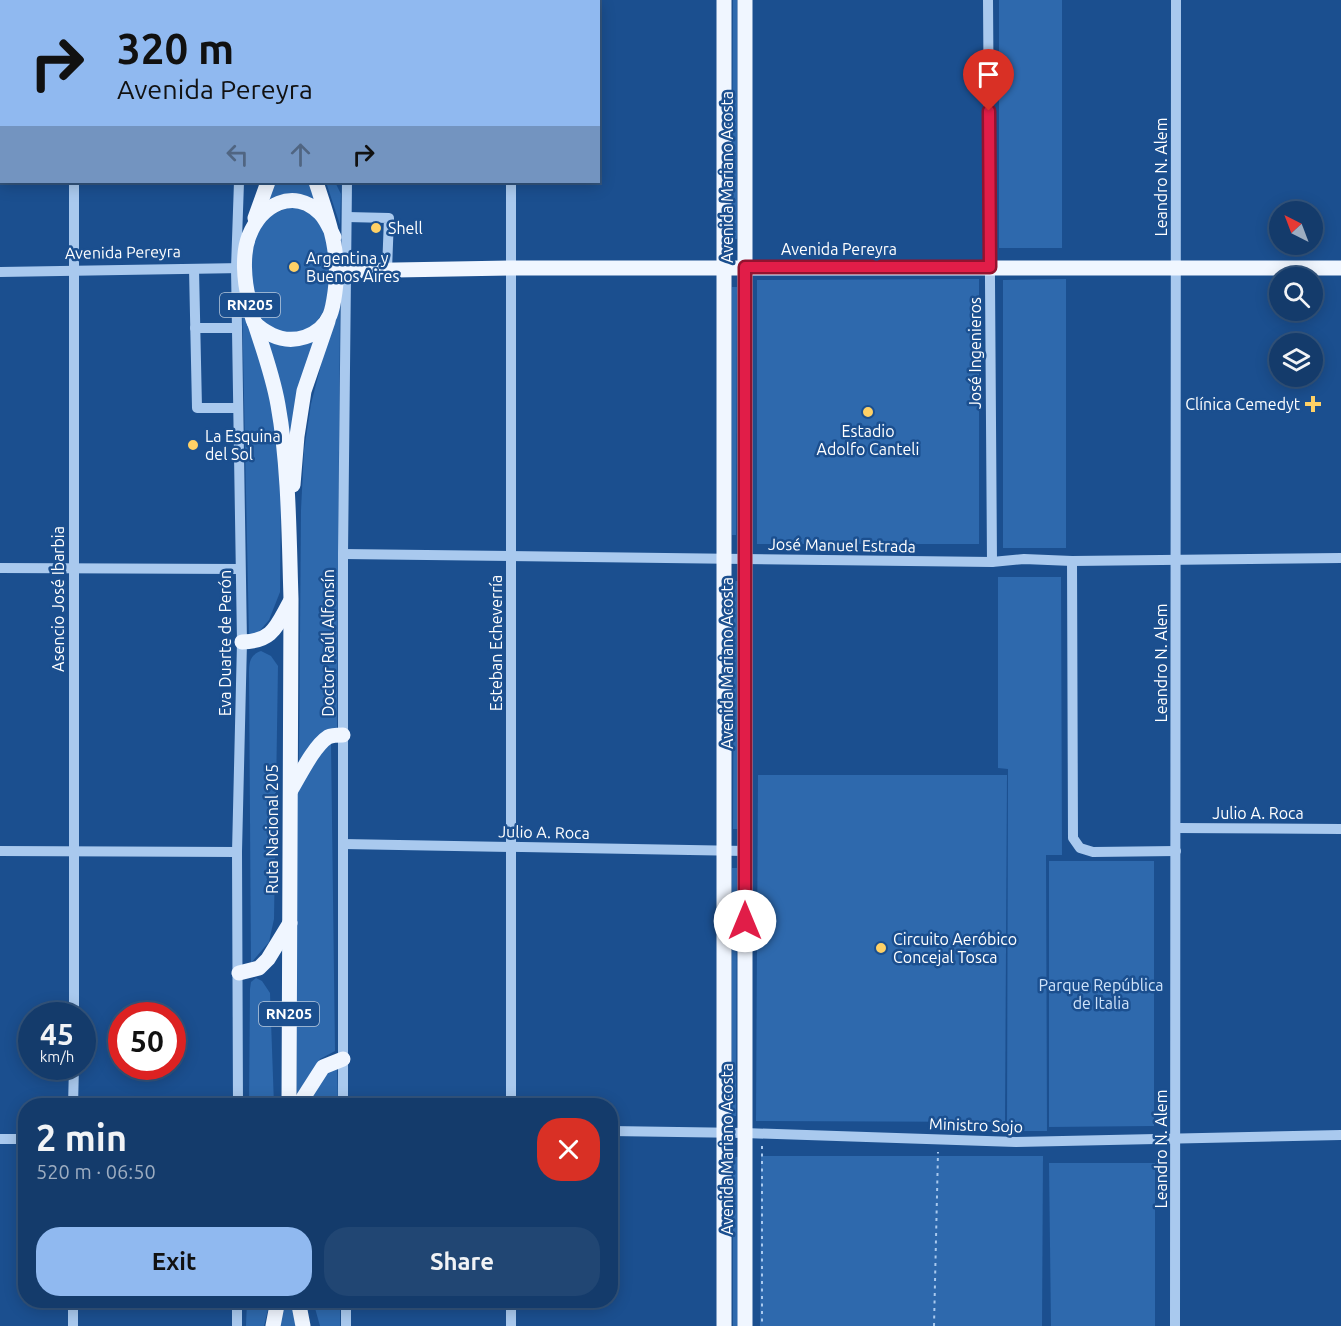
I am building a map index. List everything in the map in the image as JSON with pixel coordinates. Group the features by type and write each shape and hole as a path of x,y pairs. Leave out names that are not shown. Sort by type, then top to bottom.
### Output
{"main road":[{"name":"Avenida Mariano Acosta","path":"724,0 724,1326"},
{"name":"Avenida Mariano Acosta","path":"745,1326 746,0"},
{"name":"Ruta Nacional 205","path":"268,183 241,268 254,321 271,373 283,439 291,600 289,1098"},
{"name":"Ruta Nacional 205","path":"289,554 297,436 304,391 330,315 342,271 334,237 316,183"},
{"name":"Ruta Nacional 205","path":"249,237 262,214 272,205 293,200 312,206 323,215 334,237"},
{"name":"Avenida Pereyra","path":"342,271 724,267 1341,268"},
{"name":"RN205","path":"254,321 266,332 290,340 313,334 330,315"},
{"path":"242,642 257,641 273,632 291,600"},
{"path":"291,790 308,761 323,742 330,736 343,735"},
{"path":"239,973 259,968 268,959 290,923"},
{"path":"303,1098 323,1067 343,1059"},
{"path":"273,1326 276,1308"},
{"path":"300,1308 303,1326"}],"street":[{"name":"José Ingenieros","path":"988,0 992,562"},
{"name":"Leandro N. Alem","path":"1175,1326 1176,0"},
{"name":"Asencio José Ibarbia","path":"74,183 72,567 74,1002"},
{"name":"Eva Duarte de Perón","path":"238,1098 237,852 242,642 237,328 241,268 239,183"},
{"name":"Doctor Raúl Alfonsín","path":"343,1098 342,271 347,217 347,183"},
{"name":"Esteban Echeverría","path":"511,183 511,1098"},
{"path":"347,217 389,218 387,270"},
{"name":"Avenida Pereyra","path":"0,272 241,268"},
{"path":"194,269 197,408 238,408"},
{"path":"195,328 237,328"},
{"name":"José Manuel Estrada","path":"343,554 992,562 1024,559 1072,561 1176,558 1341,558"},
{"path":"1072,561 1073,838 1080,848 1093,852 1176,851"},
{"path":"0,568 240,569"},
{"name":"Julio A. Roca","path":"1176,828 1341,829"},
{"name":"Julio A. Roca","path":"343,844 745,851"},
{"path":"0,851 237,852"},
{"path":"74,1080 74,1098"},
{"name":"Ministro Sojo","path":"618,1131 1016,1142 1341,1135"},
{"path":"0,1139 18,1139"},
{"path":"73,1308 73,1326"},
{"path":"237,1308 237,1326"},
{"path":"346,1308 346,1326"},
{"path":"511,1308 511,1326"}],"path":[{"path":"762,1134 762,1326"},
{"path":"934,1326 939,1140"}],"green space":[{"path":"733,0 737,0 737,239 732,239"},
{"path":"999,0 1062,0 1062,248 999,248"},
{"path":"272,183 310,183 318,204 265,204"},
{"path":"326,183 336,183 341,194 340,225"},
{"path":"292,207 309,213 320,222 327,239 331,272 330,290 318,320 307,329 292,333 274,329 261,318 254,298 251,257 256,233 261,225 275,213"},
{"name":"Estadio Adolfo Canteli","path":"979,279 979,544 757,544 757,280"},
{"path":"1066,279 1066,548 1003,548 1003,280"},
{"path":"732,287 737,287 736,535 732,535"},
{"path":"242,300 275,413 281,490 280,592 269,620 257,634 249,638"},
{"path":"340,307 337,728 299,763 301,510 304,450 311,404 323,357"},
{"path":"321,330 292,446 261,334"},
{"path":"998,577 1061,577 1062,855 1046,855 1047,1131 1007,1131 1008,769 998,768"},
{"path":"734,581 738,581 738,829 733,829"},
{"path":"261,651 271,656 278,666 274,919 269,942 251,963 249,669 252,657"},
{"path":"331,743 335,1051 320,1059 297,1094 296,796 316,757"},
{"name":"Circuito Aeróbico Concejal Tosca","path":"758,775 1007,775 1005,1122 756,1121"},
{"name":"Parque República de Italia","path":"1049,861 1154,861 1154,1126 1049,1127"},
{"path":"732,868 737,868 736,1116 732,1116"},
{"path":"256,978 262,981 270,993 274,1098 249,1098 251,982"},
{"path":"337,1068 338,1098 308,1098 325,1073"},
{"path":"761,1156 1043,1156 1042,1326 760,1326"},
{"path":"733,1157 738,1157 738,1326 733,1326"},
{"path":"1049,1163 1155,1163 1155,1326 1051,1326"},
{"path":"247,1308 268,1308 264,1326 246,1326"},
{"path":"281,1308 295,1308 298,1326 277,1326"},
{"path":"315,1308 340,1308 340,1326 320,1326"}],"place":[{"name":"Shell","path":"376,228"},
{"name":"Argentina y Buenos Aires","path":"294,267"},
{"name":"Clínica Cemedyt","path":"1313,404"},
{"name":"Estadio Adolfo Canteli","path":"868,412"},
{"name":"La Esquina del Sol","path":"193,445"},
{"name":"Circuito Aeróbico Concejal Tosca","path":"881,948"}],"route":[{"path":"745,921 745,267 990,267 989,111"}]}
